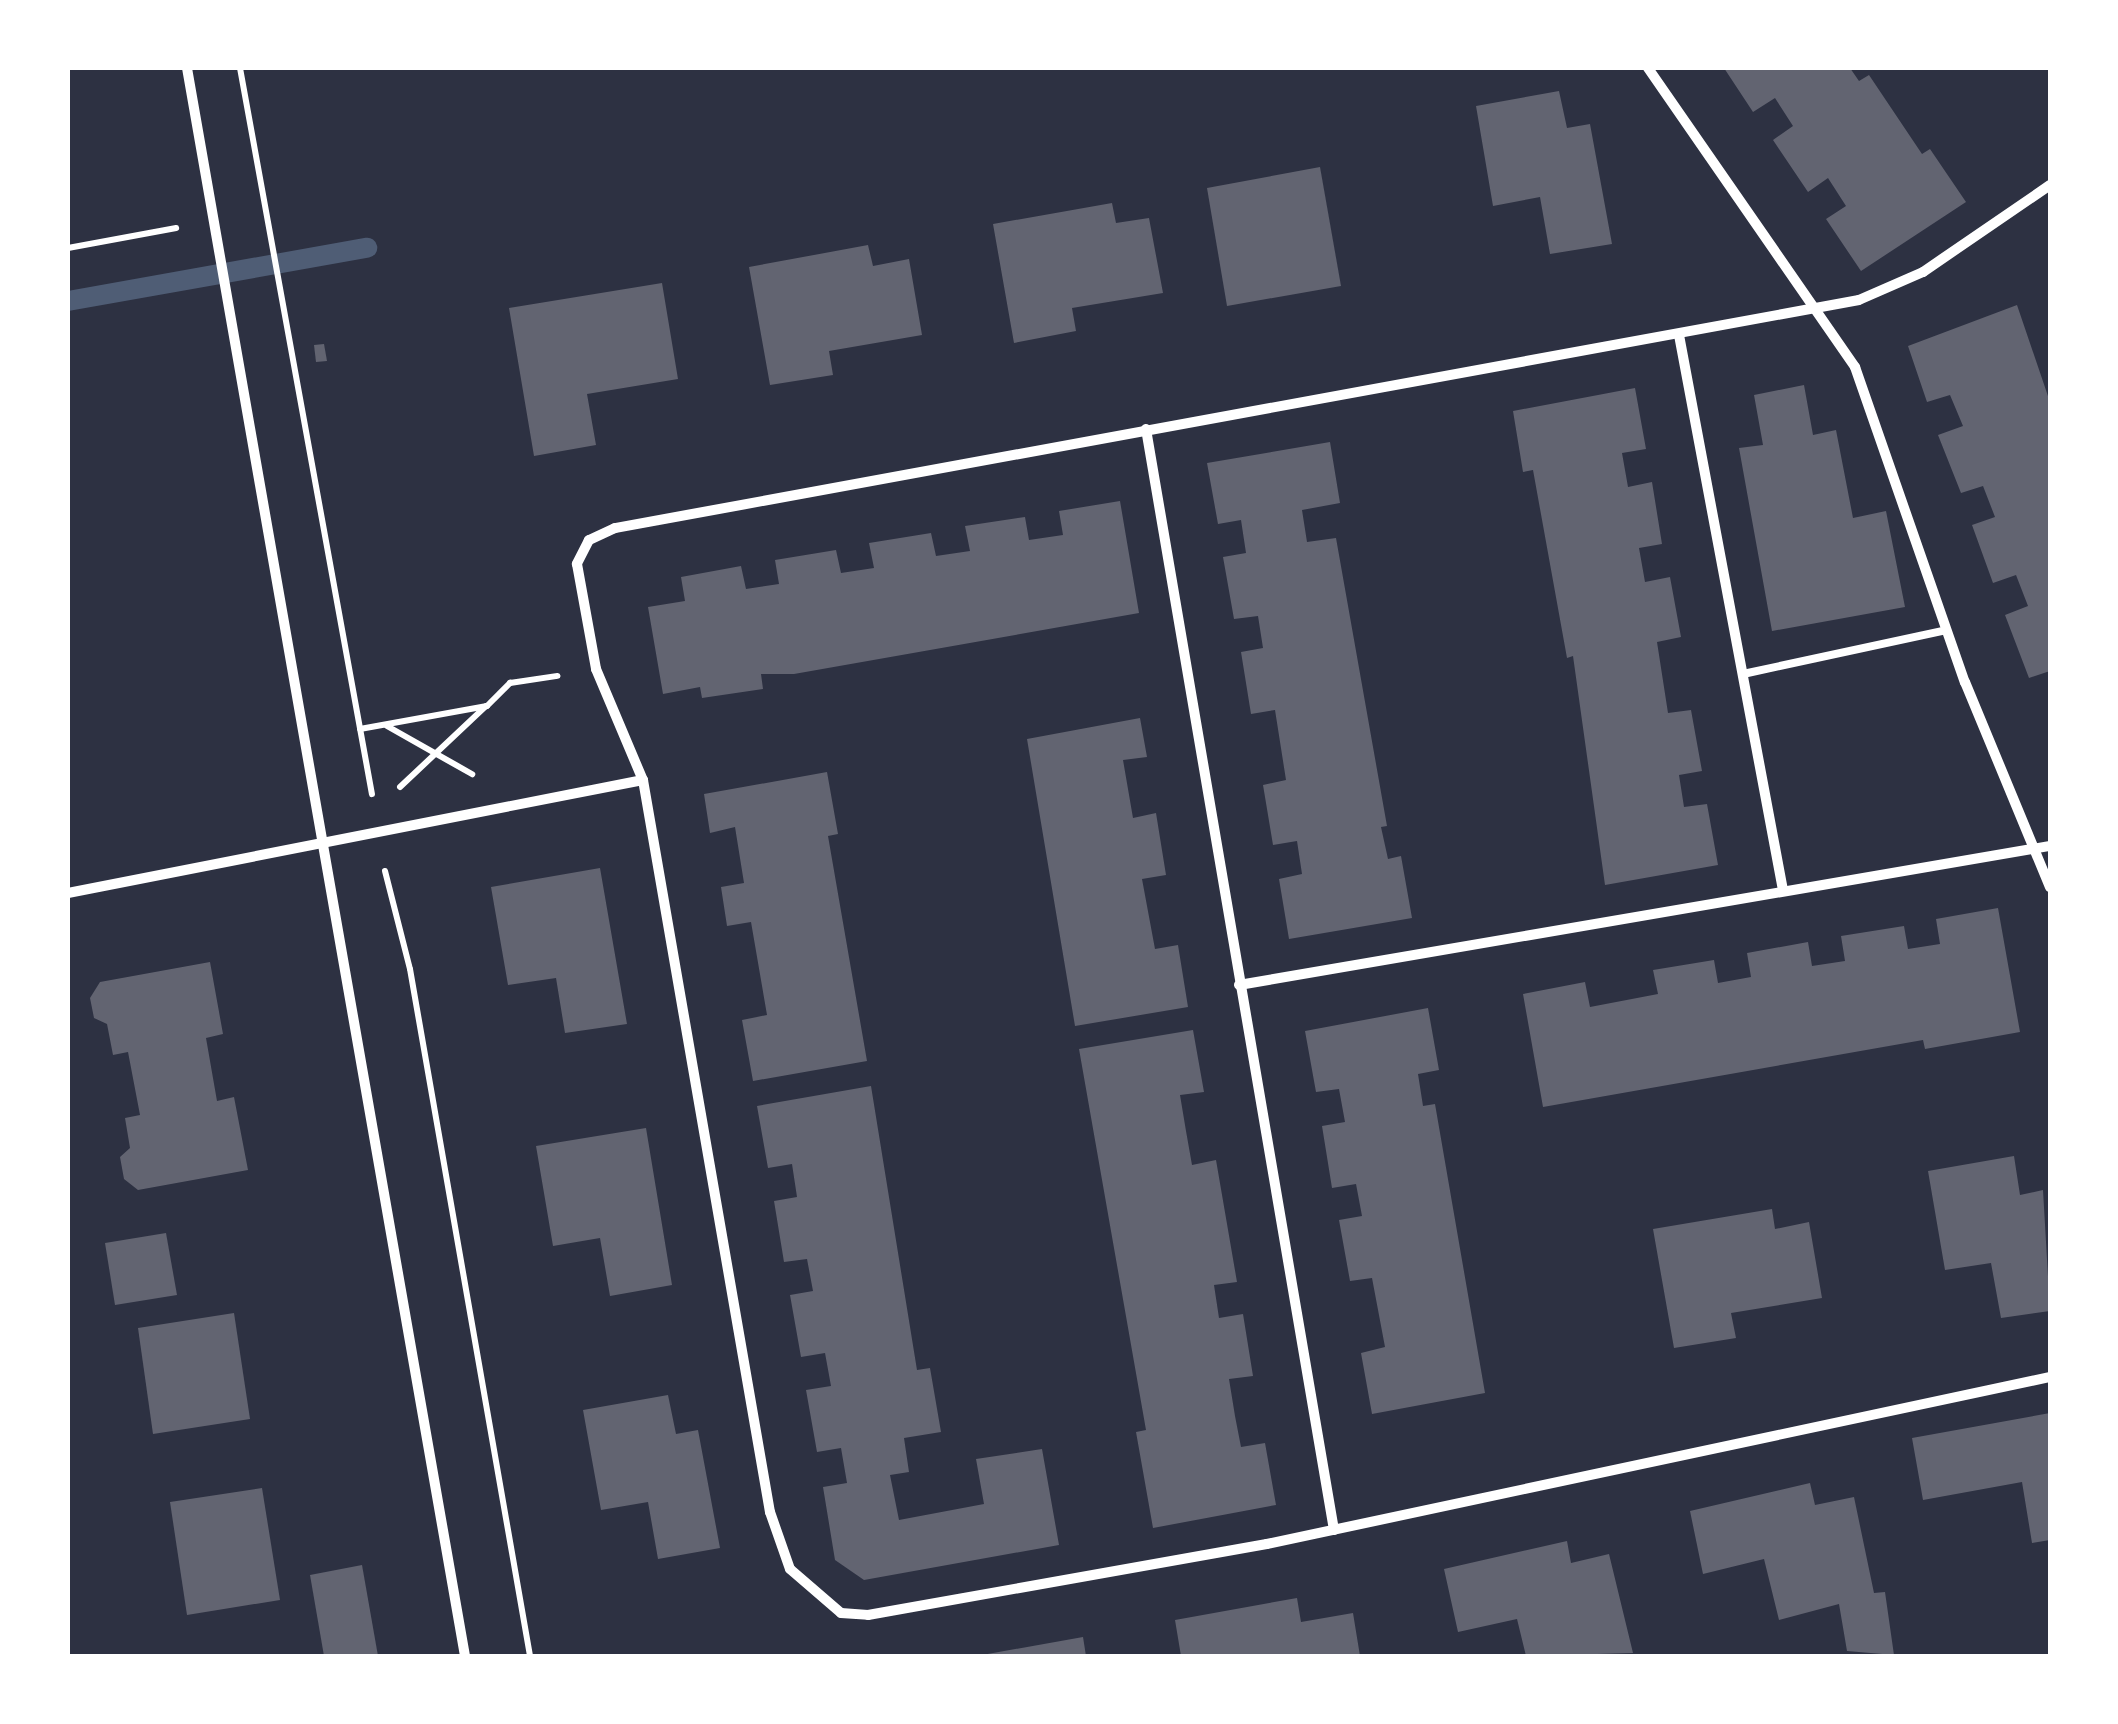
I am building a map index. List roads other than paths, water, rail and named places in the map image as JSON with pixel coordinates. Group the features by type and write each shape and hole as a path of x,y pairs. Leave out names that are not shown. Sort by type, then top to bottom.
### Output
{"street":[{"path":"187,68 465,1656"},
{"path":"1648,68 1855,367 1946,630 2050,886"},
{"path":"2050,185 1923,272 1858,300 616,528 589,540 577,564 596,669 643,780 770,1512 790,1570 841,1613 868,1615 1334,1530 2050,1377"},
{"path":"1678,335 1783,890"},
{"path":"1146,429 1334,1530"},
{"path":"68,893 324,846 643,780"},
{"path":"1239,985 2050,846"}],"lane":[{"path":"1743,674 1946,630"}],"waterway":[{"path":"68,301 367,248"}]}
